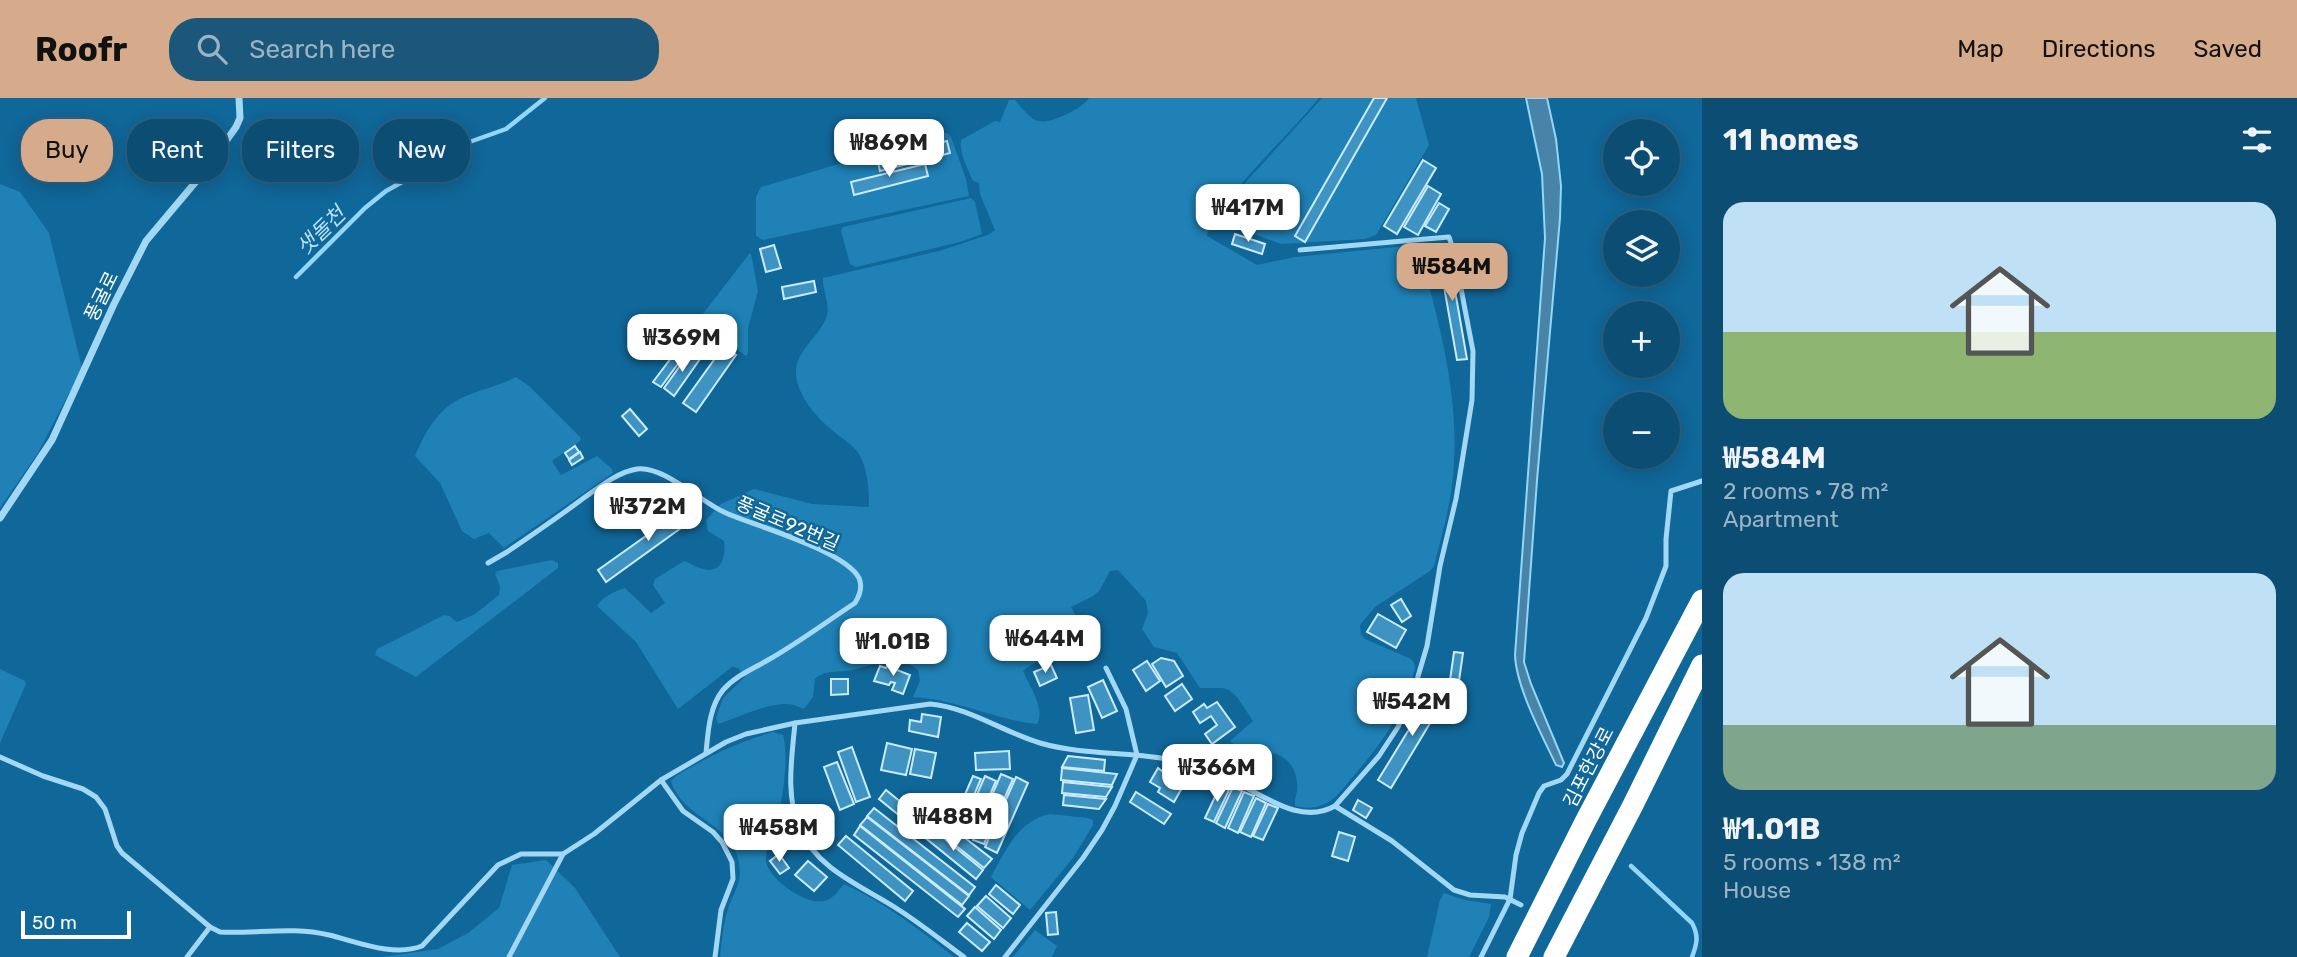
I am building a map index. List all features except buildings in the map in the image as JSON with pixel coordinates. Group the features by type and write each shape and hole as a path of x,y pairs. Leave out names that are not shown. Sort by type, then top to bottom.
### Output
{"highway":[{"name":"김포한강로","path":"1517,957 1615,763 1702,600"},
{"path":"1554,957 1702,665"}],"street":[{"name":"풍굴로","path":"0,518 52,440 146,241 204,172 236,127 240,118 239,98"}],"lane":[{"path":"0,757 43,776 83,789 96,797 105,809 117,846 122,853 210,927 220,932 308,931 381,950 407,953 422,946 498,865 521,854 563,853 594,834 661,780 706,753 746,734 794,723 920,704 939,705 1050,746 1165,759 1200,768 1295,811 1317,813 1335,806 1386,745 1406,712 1417,682 1427,646 1440,566 1456,499 1471,408 1474,361 1460,279 1449,237 1300,250"},
{"name":"풍굴로92번길","path":"488,562 507,552 617,477 640,468 654,471 669,479 714,508 812,546 851,569 859,578 861,587 860,596 855,603 746,673 722,692 710,724 706,753"},
{"path":"1481,957 1510,899 1522,833 1539,793 1544,786 1561,780 1567,774 1657,592 1666,566 1671,491 1702,481"},
{"path":"1005,957 1102,830 1137,755 1126,709 1106,668"},
{"path":"794,723 792,797 800,830 808,844 832,869 920,923 964,957"},
{"path":"661,780 682,811 713,832 722,842 732,862 733,879 721,910 715,957"},
{"path":"1335,806 1392,841 1446,886 1470,895 1510,899 1521,905"},
{"path":"509,957 563,853"},
{"path":"187,957 210,927"}],"shaded area":[{"path":"1089,98 1319,98 1234,193 1213,222 1207,236 1257,265 1295,257 1416,245 1419,249 1450,380 1454,434 1450,501 1434,566 1375,607 1360,625 1361,635 1365,639 1411,659 1414,663 1411,684 1405,699 1390,728 1371,754 1338,795 1319,806 1295,806 1296,776 1290,764 1280,755 1266,753 1253,762 1230,741 1253,721 1229,690 1200,688 1177,653 1154,647 1142,629 1148,613 1146,601 1118,570 1110,571 1099,591 1093,596 1071,607 1086,638 1090,658 1072,654 1055,655 1023,671 1038,704 1037,724 913,697 920,681 918,670 909,664 893,660 819,676 815,679 813,697 804,709 794,705 776,705 718,724 716,718 723,698 745,677 738,668 732,667 678,709 636,642 597,606 609,595 625,588 651,613 665,603 653,585 655,579 684,561 707,570 718,567 723,559 724,541 708,531 706,520 721,504 754,489 812,504 869,507 866,473 859,454 815,414 802,395 797,381 798,362 827,315 823,278 939,251 988,235 995,230 980,194 979,183 973,181 964,161 961,140 995,121 1000,122 1009,100 1015,100 1027,114 1043,122 1070,112"},
{"path":"1322,98 1416,98 1429,145 1376,235 1365,239 1281,244 1219,221 1245,183"},
{"path":"1526,98 1547,98 1556,139 1561,186 1524,662 1564,763 1562,767 1556,765 1531,711 1516,668 1515,655 1545,238 1542,174"},
{"path":"944,133 951,137 969,196 763,240 756,236 756,197 761,187"},
{"path":"0,184 20,192 49,233 82,368 38,453 0,508"},
{"path":"971,198 975,202 982,234 960,242 856,267 850,264 841,231 843,227"},
{"path":"749,254 758,291 748,328 746,356 699,319"},
{"path":"516,377 529,386 581,438 552,461 561,475 597,456 613,473 504,548 489,533 474,539 462,531 440,483 415,456 428,429 447,407 464,397"},
{"path":"552,560 558,563 558,568 416,677 375,655 377,649 444,615 457,622 475,614 499,595 500,586 495,574 497,571"},
{"path":"0,669 26,684 0,743"},
{"path":"773,732 783,735 785,743 781,801 766,856 768,868 774,876 789,890 817,901 830,898 844,884 887,908 954,957 720,957 726,915 740,878 738,856 721,832 677,795 671,781 723,751"},
{"path":"1050,814 1088,818 1093,820 1093,825 1073,858 1030,910 991,877 1021,830 1039,817"},
{"path":"546,860 575,888 620,957 381,957 438,949 468,933 499,908 512,865"},
{"path":"1444,893 1491,904 1489,917 1469,957 1427,957"},
{"path":"1035,930 1057,946 1052,957 1013,957"}],"waterway":[{"name":"샛돌천","path":"296,277 365,208 386,191 431,166 461,145 506,129 545,98"},
{"path":"1631,866 1692,923 1696,932 1692,957"}]}
